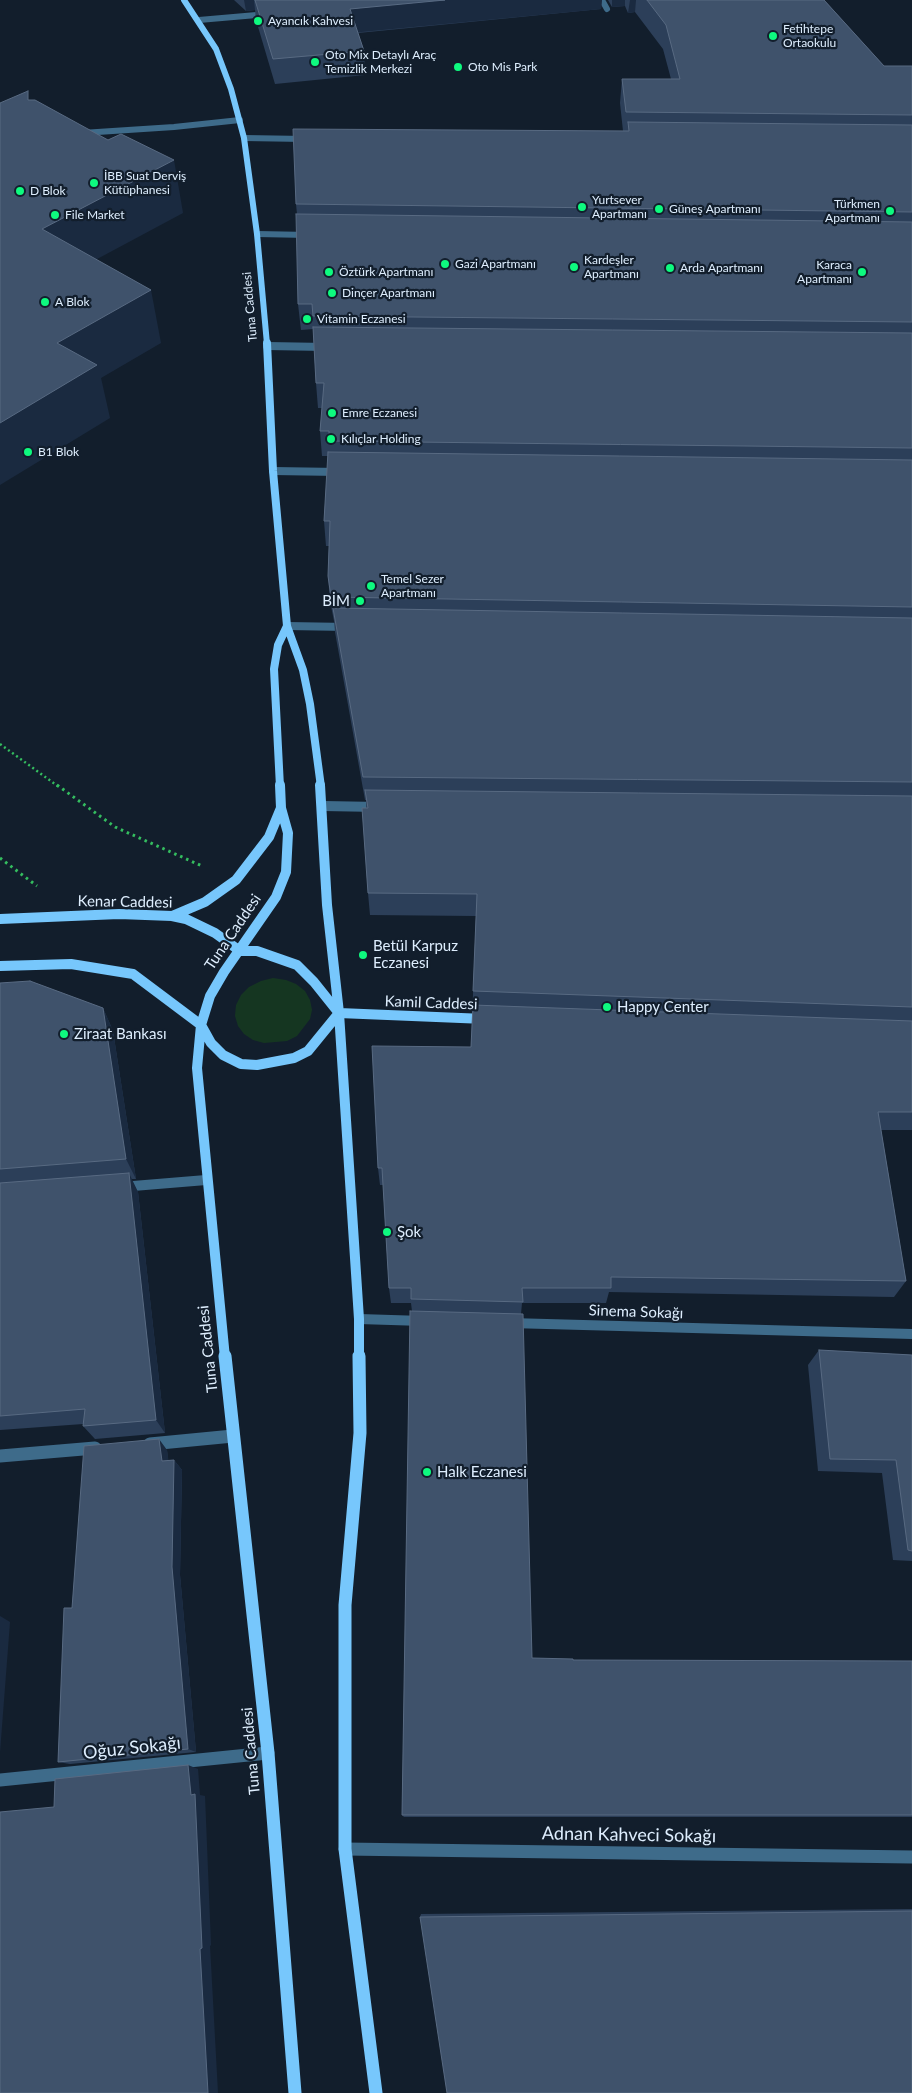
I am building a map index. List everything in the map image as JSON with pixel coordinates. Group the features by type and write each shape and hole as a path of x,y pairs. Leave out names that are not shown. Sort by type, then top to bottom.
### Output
{"main road":[{"name":"Tuna Caddesi","path":"184,0 199,20 216,49 240,120 244,138 257,234 267,346 273,471 287,626 303,670 310,704 323,806 328,905 338,1013 359,1319 360,1433 345,1605 345,1849 376,2093"},
{"name":"Tuna Caddesi","path":"287,626 278,645 274,669 282,808 288,833 286,872 276,897 224,972 210,996 201,1025 197,1068 206,1180 268,1754 295,2093"},
{"path":"172,916 205,902 236,880 269,837 282,808"},
{"name":"Kenar Caddesi","path":"0,919 119,914 172,916 186,919 215,932 240,951"},
{"path":"0,966 71,964 133,974 201,1025 211,1043 223,1055 241,1064 257,1065 294,1058 308,1051 338,1013 314,982 296,965 257,950 240,951"},
{"name":"Kamil Caddesi","path":"338,1013 495,1020"}],"street":[{"path":"602,0 607,8"},
{"path":"199,20 277,13"},
{"path":"74,134 141,130 240,120"},
{"path":"244,138 314,139"},
{"path":"257,234 314,235"},
{"path":"267,346 336,347"},
{"path":"273,471 352,472"},
{"path":"287,626 355,628"},
{"path":"323,806 393,807"},
{"path":"108,1188 206,1180"},
{"path":"359,1319 438,1321"},
{"name":"Sinema Sokağı","path":"497,1323 912,1334"},
{"path":"136,1445 233,1436"},
{"path":"0,1456 107,1447"},
{"name":"Oğuz Sokağı","path":"0,1780 268,1754"},
{"name":"Adnan Kahveci Sokağı","path":"345,1849 912,1857"}],"path":[{"path":"0,744 115,827 205,867"},
{"path":"0,858 39,888"}],"green space":[{"path":"273,978 296,984 305,991 310,1000 312,1010 310,1019 297,1036 287,1041 264,1043 253,1040 244,1034 238,1026 235,1016 236,1005 241,995 249,987"}],"building":[{"path":"255,0 445,0 350,9 364,51 273,59"},
{"path":"647,0 824,0 884,66 912,66 912,115 626,112 622,79 680,79 666,25"},
{"path":"28,91 28,100 35,100 108,140 121,134 174,160 42,229 151,290 57,343 97,365 0,423 0,103"},
{"path":"628,122 912,125 912,212 296,204 293,129 629,131"},
{"path":"296,214 912,222 912,322 313,316 312,304 298,304"},
{"path":"313,327 912,333 912,448 329,441 329,431 320,431 324,383 316,383"},
{"path":"328,452 912,460 912,607 331,597 328,576 330,521 324,521"},
{"path":"333,608 912,618 912,782 363,777"},
{"path":"365,790 912,796 912,1007 473,991 477,894 368,893 362,808 368,808"},
{"path":"30,981 103,1008 126,1159 0,1169 0,983"},
{"path":"473,1005 912,1021 912,1112 878,1112 906,1281 611,1277 611,1288 522,1288 523,1302 411,1299 411,1288 389,1288 382,1168 378,1168 372,1046 471,1047"},
{"path":"129,1173 156,1420 83,1426 85,1409 0,1416 0,1183"},
{"path":"410,1311 523,1314 532,1658 573,1660 912,1661 912,1815 402,1815"},
{"path":"819,1350 912,1355 912,1551 908,1550 896,1460 830,1459"},
{"path":"159,1439 162,1461 174,1460 172,1567 188,1749 58,1762 64,1608 72,1608 84,1446"},
{"path":"188,1765 191,1795 195,1794 202,1948 200,1949 208,2093 0,2093 0,1812 54,1807 55,1779"},
{"path":"912,1911 912,2093 447,2093 420,1917"}],"place":[{"name":"Ayancık Kahvesi","path":"258,21"},
{"name":"Fetihtepe Ortaokulu","path":"773,36"},
{"name":"Oto Mix Detaylı Araç Temizlik Merkezi","path":"315,62"},
{"name":"Oto Mis Park","path":"458,67"},
{"name":"İBB Suat Derviş Kütüphanesi","path":"94,183"},
{"name":"D Blok","path":"20,191"},
{"name":"Yurtsever Apartmanı","path":"582,207"},
{"name":"Güneş Apartmanı","path":"659,209"},
{"name":"Türkmen Apartmanı","path":"890,211"},
{"name":"File Market","path":"55,215"},
{"name":"Gazi Apartmanı","path":"445,264"},
{"name":"Kardeşler Apartmanı","path":"574,267"},
{"name":"Arda Apartmanı","path":"670,268"},
{"name":"Öztürk Apartmanı","path":"329,272"},
{"name":"Karaca Apartmanı","path":"862,272"},
{"name":"Dinçer Apartmanı","path":"332,293"},
{"name":"A Blok","path":"45,302"},
{"name":"Vitamin Eczanesi","path":"307,319"},
{"name":"Emre Eczanesi","path":"332,413"},
{"name":"Kılıçlar Holding","path":"331,439"},
{"name":"B1 Blok","path":"28,452"},
{"name":"Temel Sezer Apartmanı","path":"371,586"},
{"name":"BİM","path":"360,601"},
{"name":"Betül Karpuz Eczanesi","path":"363,955"},
{"name":"Happy Center","path":"607,1007"},
{"name":"Ziraat Bankası","path":"64,1034"},
{"name":"Şok","path":"387,1232"},
{"name":"Halk Eczanesi","path":"427,1472"}]}
